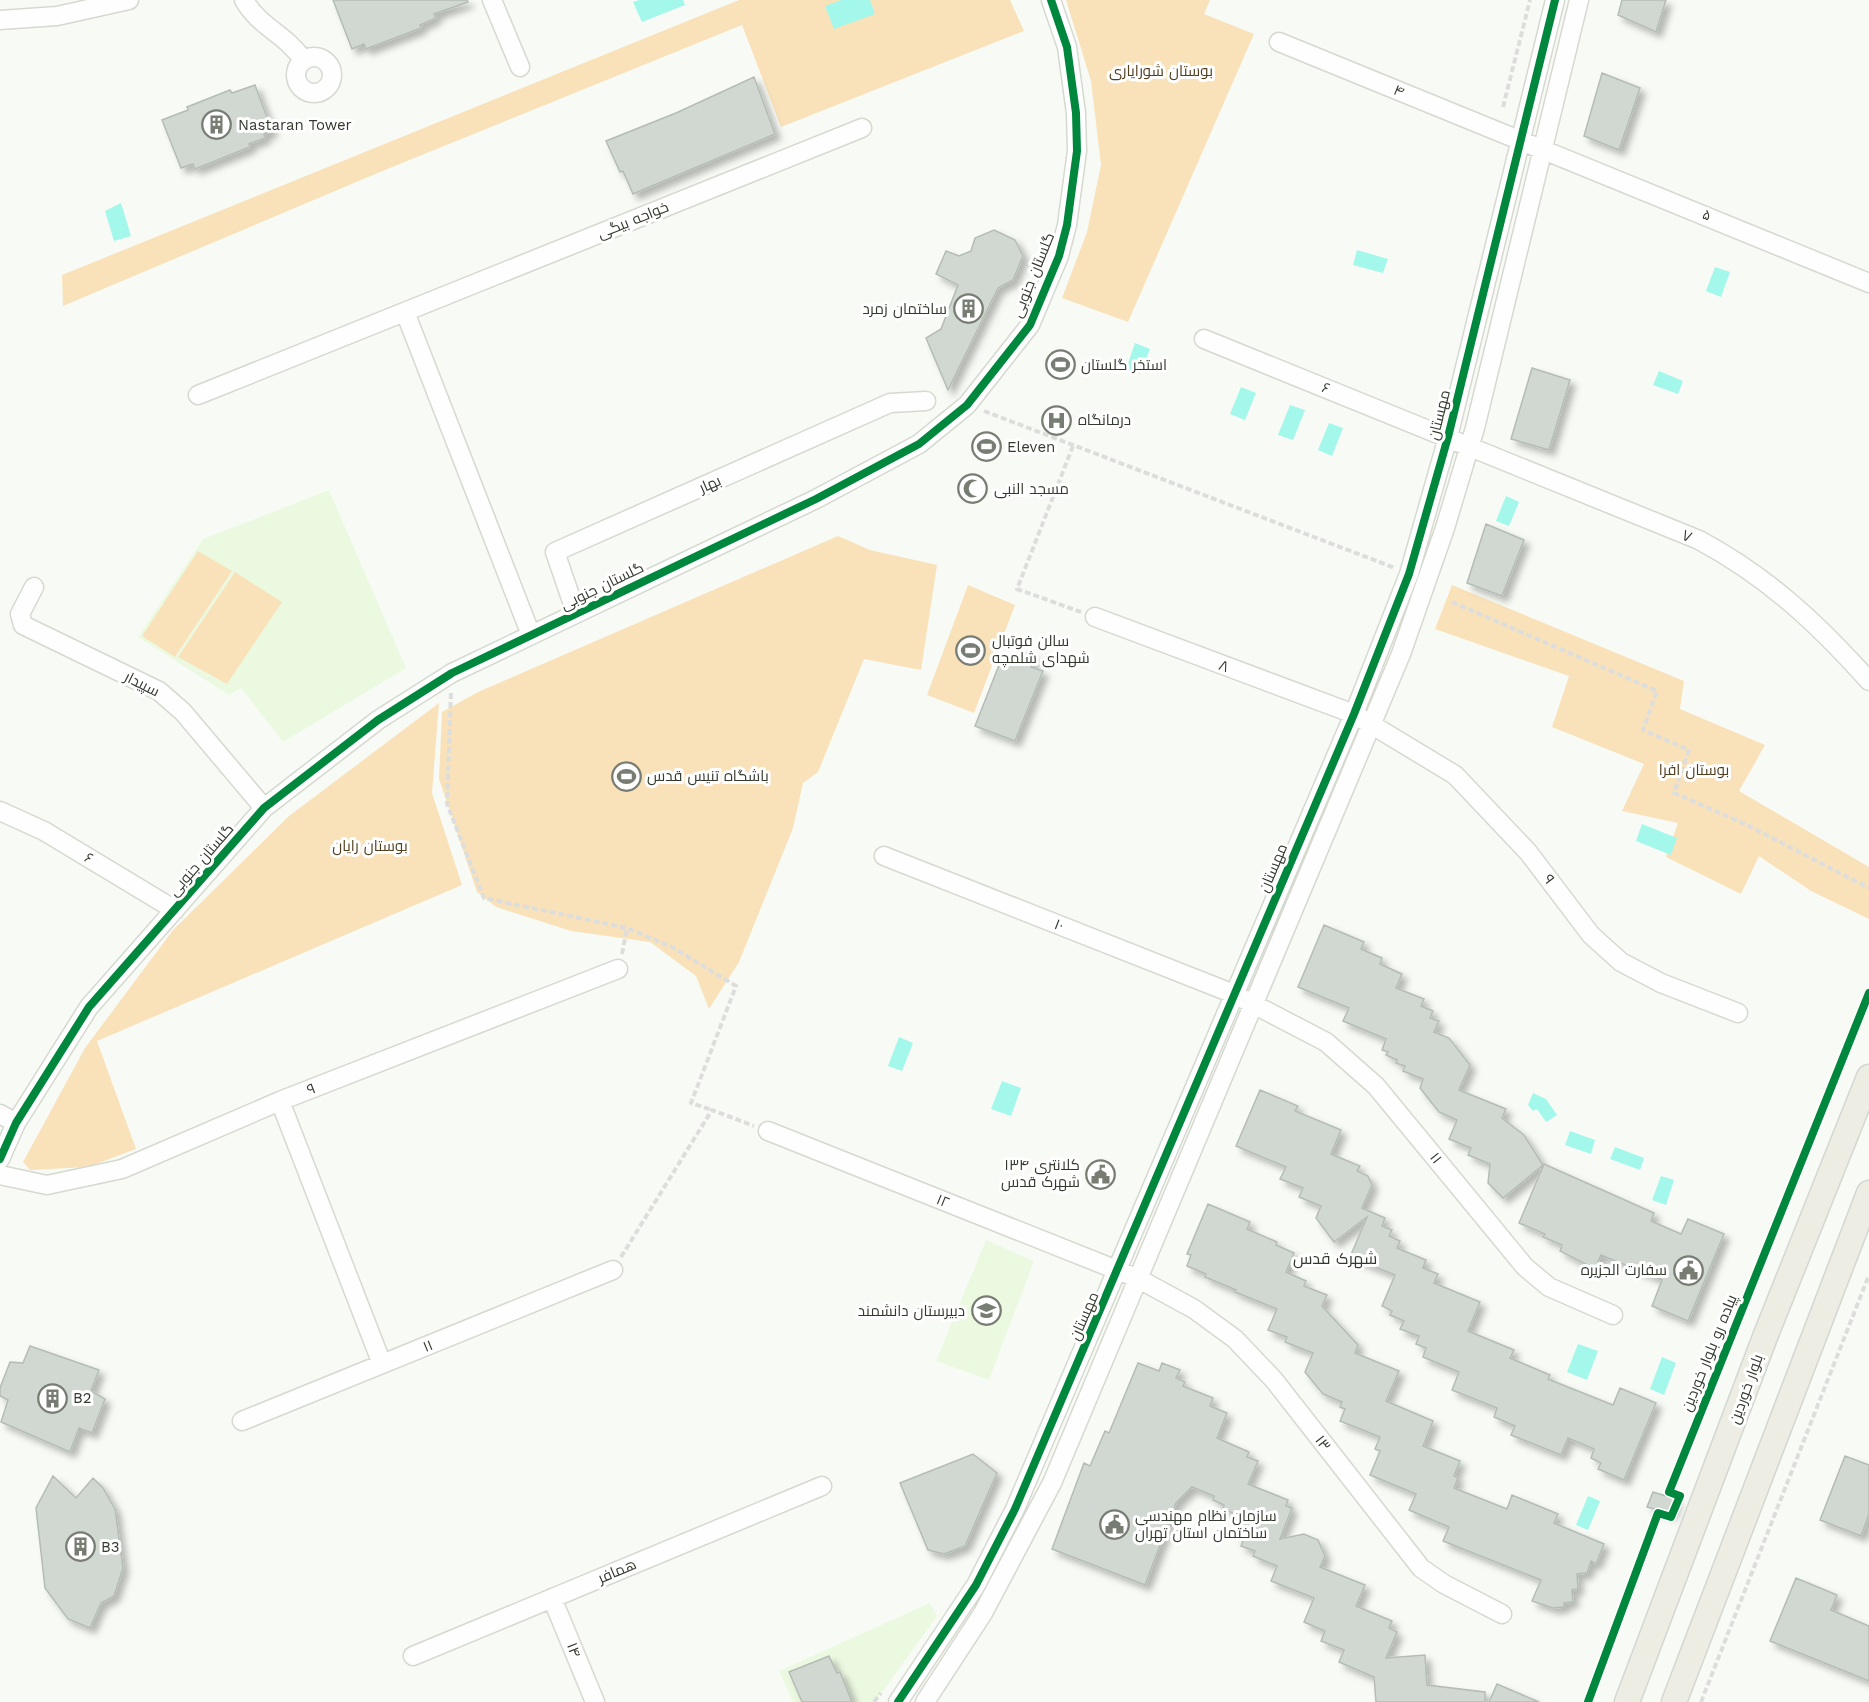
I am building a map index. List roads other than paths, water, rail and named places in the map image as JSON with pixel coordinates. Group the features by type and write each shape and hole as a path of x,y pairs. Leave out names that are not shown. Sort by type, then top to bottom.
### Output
{"main road":[{"name":"بلوار خوردین","path":"1627,1702 1765,1338 1869,1077"},
{"path":"1674,1702 1719,1591 1805,1355 1869,1193"}],"street":[{"path":"0,20 57,16 129,0"},
{"path":"244,0 253,16 296,49 303,60"},
{"path":"492,0 520,67"},
{"name":"گلستان جنوبی","path":"0,1159 8,1118 89,1007 264,808 378,720 452,673 868,472 919,444 967,405 1030,325 1059,256 1067,225 1077,151 1076,113 1067,46 1051,0"},
{"name":"مهستان","path":"898,1702 976,1585 1015,1509 1119,1271 1354,714 1409,574 1448,437 1555,0"},
{"path":"925,1702 983,1613 1059,1466 1405,644 1470,446 1579,0"},
{"name":"۴","path":"1279,42 1544,149"},
{"name":"خواجه بیگی","path":"198,395 862,128"},
{"name":"۵","path":"1544,149 1869,283"},
{"path":"405,312 531,635"},
{"name":"۶","path":"1204,339 1470,446"},
{"name":"بهار","path":"576,614 555,552 890,404 926,401"},
{"name":"۷","path":"1470,446 1688,536 1733,558 1770,584 1814,621 1869,681"},
{"name":"سپیدار","path":"34,587 20,614 23,625 159,691 183,712 264,808"},
{"name":"۸","path":"1095,617 1354,714 1371,725"},
{"name":"۹","path":"1371,725 1455,775 1528,852 1591,935 1621,962 1661,983 1738,1012"},
{"name":"۶","path":"0,811 44,831 175,910"},
{"name":"۱۰","path":"884,856 1234,994 1254,1004"},
{"name":"۹","path":"0,1175 47,1185 122,1169 280,1101 618,969"},
{"name":"۱۱","path":"1254,1004 1326,1042 1376,1086 1525,1267 1549,1287 1613,1315"},
{"path":"280,1101 382,1364"},
{"name":"۱۲","path":"768,1131 1137,1278"},
{"name":"۱۱","path":"242,1421 613,1270"},
{"name":"۱۳","path":"1137,1278 1194,1309 1235,1339 1274,1380 1421,1568 1444,1584 1502,1614"},
{"path":"1037,1457 1059,1466"},
{"name":"همافر","path":"413,1656 822,1486"},
{"name":"۱۴","path":"552,1598 595,1702"}],"water":[{"path":"683,0 685,5 642,22 633,2"},
{"path":"841,0 870,0 875,14 834,29 825,6"},
{"path":"121,203 131,236 114,241 105,211"},
{"path":"1357,250 1388,259 1383,273 1353,265"},
{"path":"1715,267 1730,272 1721,297 1706,291"},
{"path":"1135,343 1150,349 1140,374 1126,369"},
{"path":"1659,371 1683,381 1678,394 1653,385"},
{"path":"1241,387 1256,393 1245,420 1230,414"},
{"path":"1290,405 1305,410 1293,440 1278,435"},
{"path":"1329,423 1343,428 1332,456 1318,450"},
{"path":"1506,496 1519,502 1509,526 1496,521"},
{"path":"1642,824 1677,838 1671,855 1636,841"},
{"path":"899,1037 913,1043 902,1071 888,1066"},
{"path":"1002,1081 1021,1088 1011,1116 991,1109"},
{"path":"1533,1093 1546,1099 1557,1115 1546,1122 1537,1109 1533,1111 1528,1105"},
{"path":"1570,1131 1595,1140 1591,1154 1565,1145"},
{"path":"1615,1147 1644,1158 1640,1170 1610,1159"},
{"path":"1661,1176 1674,1180 1666,1205 1652,1200"},
{"path":"1578,1344 1598,1351 1587,1380 1567,1372"},
{"path":"1662,1357 1676,1363 1664,1395 1650,1389"},
{"path":"1588,1496 1600,1501 1588,1530 1576,1525"}],"place":[{"name":"Nastaran Tower","path":"217,125"},
{"name":"ساختمان زمرد","path":"968,309"},
{"name":"استخر گلستان","path":"1060,365"},
{"name":"درمانگاه","path":"1057,420"},
{"name":"Eleven","path":"986,447"},
{"name":"مسجد النبی","path":"973,489"},
{"name":"سالن فوتبال شهدای شلمچه","path":"971,650"},
{"name":"باشگاه تنیس قدس","path":"626,776"},
{"name":"کلانتری ۱۳۴ شهرک قدس","path":"1101,1174"},
{"name":"سفارت الجزیره","path":"1688,1270"},
{"name":"دبیرستان دانشمند","path":"986,1311"},
{"name":"B2","path":"52,1398"},
{"name":"سازمان نظام مهندسی ساختمان استان تهران","path":"1114,1525"},
{"name":"B3","path":"80,1547"}],"district":[{"name":"شهرک قدس","path":"1335,1258"}],"park label":[{"name":"بوستان شورایاری","path":"1161,71"},
{"name":"بوستان افرا","path":"1694,770"},
{"name":"بوستان رایان","path":"370,846"}]}
